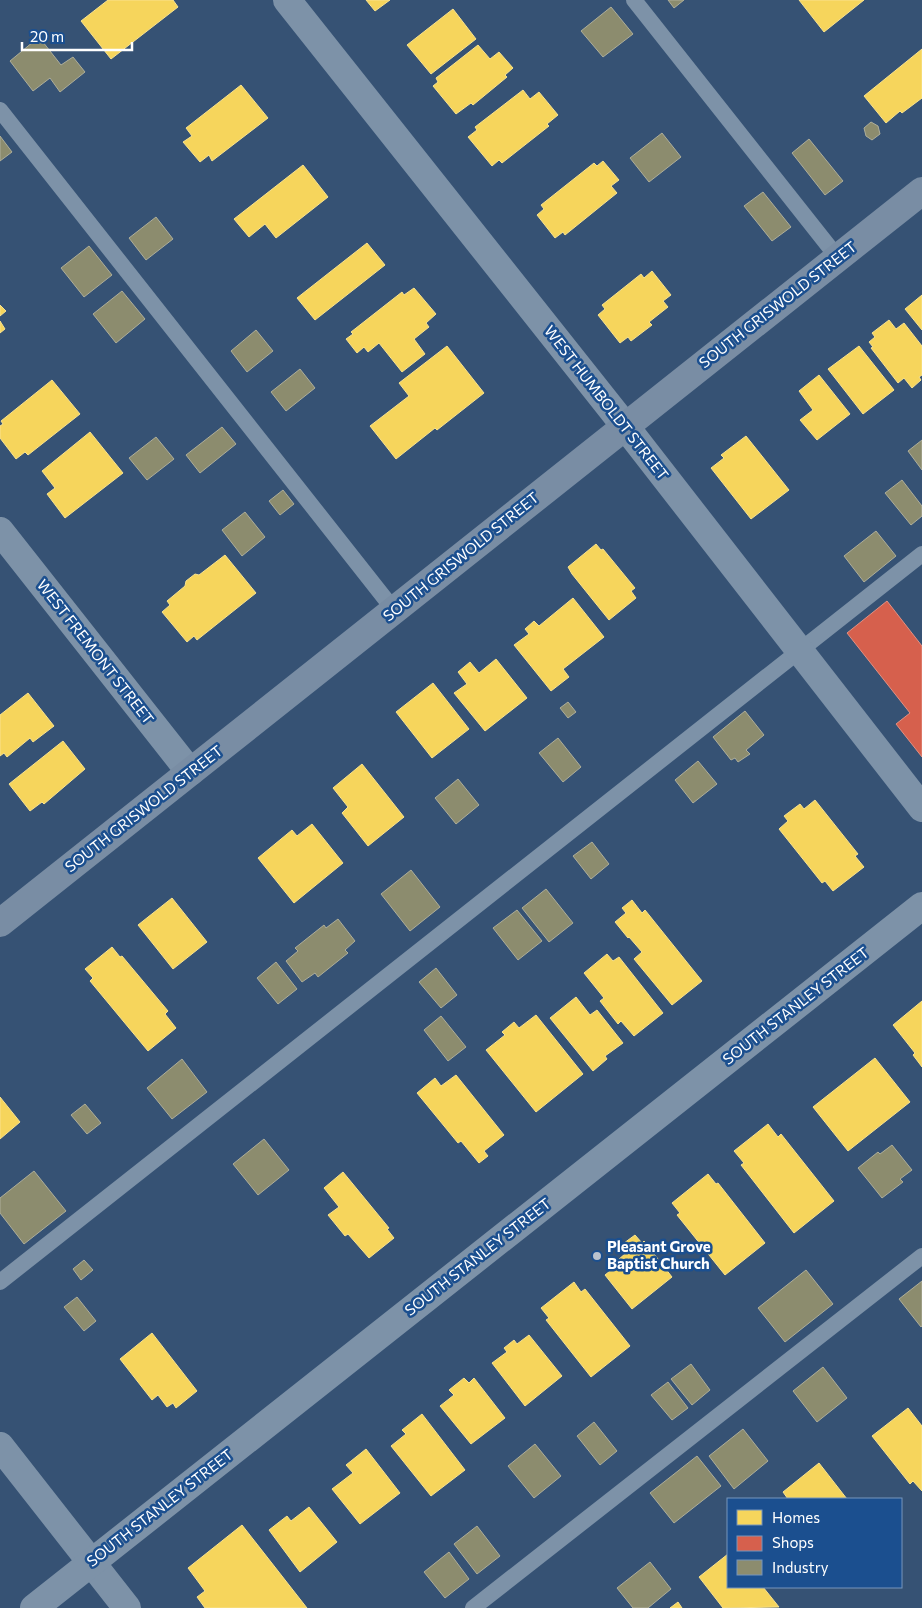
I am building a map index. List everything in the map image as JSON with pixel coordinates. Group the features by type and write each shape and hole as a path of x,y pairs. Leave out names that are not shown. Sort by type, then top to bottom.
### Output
{"street":[{"name":"WEST HUMBOLDT STREET","path":"287,0 625,426 922,808"},
{"name":"SOUTH GRISWOLD STREET","path":"0,923 922,191"},
{"name":"WEST FREMONT STREET","path":"0,531 190,772"},
{"name":"SOUTH STANLEY STREET","path":"34,1608 922,906"},
{"path":"0,1446 127,1608"}],"lane":[{"path":"634,0 838,258"},
{"path":"0,110 394,610"},
{"path":"0,1282 922,554"},
{"path":"473,1608 922,1256"}],"building: Homes":[{"path":"108,0 173,0 178,7 111,59 81,21"},
{"path":"366,0 390,0 375,11"},
{"path":"799,0 864,0 824,32"},
{"path":"453,9 476,39 431,74 407,45"},
{"path":"478,45 490,59 499,52 513,68 505,75 507,77 473,105 471,103 456,114 433,86 438,82 436,78"},
{"path":"922,49 922,98 902,113 900,111 886,123 864,96"},
{"path":"241,85 268,118 212,161 209,155 200,162 183,142 192,136 186,128"},
{"path":"523,90 530,99 539,92 558,115 547,124 549,126 502,163 499,160 492,166 468,137 477,130 475,127"},
{"path":"603,161 619,180 611,186 617,193 565,235 563,232 555,238 537,215 544,209 541,205 594,163 597,166"},
{"path":"303,165 328,197 276,238 265,224 249,237 234,219"},
{"path":"367,243 385,265 315,320 297,298"},
{"path":"652,271 671,295 663,301 668,307 649,322 652,325 631,341 628,337 620,343 598,315 605,309 602,305 641,274 644,278"},
{"path":"414,288 436,314 426,323 429,327 414,339 425,354 402,372 379,343 368,352 364,347 357,353 346,339 353,334 351,332 402,292 404,295"},
{"path":"922,295 922,330 905,309"},
{"path":"0,305 6,311 0,316"},
{"path":"889,320 896,329 904,323 922,346 922,375 919,377 921,380 912,388 904,378 898,383 871,348 873,347 869,342 875,337 872,333"},
{"path":"0,321 5,329 0,333"},
{"path":"447,346 484,393 396,459 370,426 409,396 399,383"},
{"path":"859,346 894,390 863,414 828,369"},
{"path":"819,375 850,414 817,440 800,420 813,410 799,391"},
{"path":"52,380 80,414 28,455 25,452 16,459 0,438 0,426 3,424 1,421"},
{"path":"90,432 123,473 65,518 47,494 55,488 42,471"},
{"path":"746,436 789,490 751,519 711,468 724,458 721,455"},
{"path":"596,544 601,550 603,549 635,588 631,591 636,598 609,620 568,567"},
{"path":"225,555 256,593 197,640 194,636 187,642 162,612 170,605 167,601 185,586 186,581 195,574 199,575"},
{"path":"573,598 604,637 563,669 569,677 551,691 514,645 529,634 525,629 534,621 539,626"},
{"path":"496,659 527,698 485,731 454,693 467,684 458,672 470,662 479,673"},
{"path":"433,683 469,729 432,758 396,712"},
{"path":"28,693 54,726 33,742 30,738 7,757 4,753 0,756 0,715"},
{"path":"63,741 85,769 44,804 42,802 30,811 9,784"},
{"path":"362,764 404,817 368,846 342,813 348,807 333,788"},
{"path":"815,800 858,854 855,856 864,867 833,891 825,881 822,883 779,829 788,821 784,816 800,804 804,809"},
{"path":"312,824 343,863 294,903 258,858 292,830 297,836"},
{"path":"172,898 207,942 173,969 138,925"},
{"path":"632,900 642,913 645,910 702,981 672,1005 634,959 642,952 615,922 626,913 622,908"},
{"path":"112,947 120,957 122,956 168,1011 165,1014 176,1028 148,1051 90,981 93,978 85,969"},
{"path":"607,954 613,961 619,957 663,1013 634,1036 621,1021 618,1024 600,1001 604,998 584,973"},
{"path":"576,997 590,1015 597,1010 623,1043 605,1056 607,1059 593,1071 550,1018"},
{"path":"922,1001 922,1067 913,1055 915,1053 893,1025"},
{"path":"536,1015 583,1074 536,1112 486,1050 505,1035 502,1032 514,1022 519,1028"},
{"path":"875,1058 910,1102 848,1151 813,1107"},
{"path":"456,1075 504,1135 484,1151 488,1156 479,1163 461,1141 458,1143 417,1093 435,1078 441,1086"},
{"path":"0,1097 20,1122 0,1139"},
{"path":"768,1124 778,1137 781,1134 834,1201 794,1233 741,1165 744,1163 734,1151"},
{"path":"343,1172 389,1228 387,1229 394,1238 369,1258 348,1234 345,1236 328,1215 339,1207 324,1188"},
{"path":"708,1174 716,1184 718,1183 765,1243 725,1275 677,1215 680,1213 672,1203"},
{"path":"635,1235 642,1243 644,1241 672,1277 632,1309 605,1275 620,1263 618,1260 626,1253 620,1246"},
{"path":"574,1282 581,1292 585,1289 630,1346 591,1377 546,1320 549,1318 541,1308"},
{"path":"152,1333 197,1391 176,1408 173,1403 167,1407 158,1395 152,1400 120,1359"},
{"path":"529,1335 562,1376 525,1406 492,1363 507,1352 504,1348 514,1340 517,1344"},
{"path":"464,1378 469,1383 474,1378 505,1418 471,1444 440,1406 454,1395 449,1390"},
{"path":"908,1408 922,1426 922,1491 913,1481 910,1484 872,1436"},
{"path":"422,1414 465,1470 431,1496 391,1446 406,1434 402,1430"},
{"path":"366,1449 400,1493 360,1524 332,1489 353,1473 346,1465"},
{"path":"819,1463 846,1498 787,1498 783,1492"},
{"path":"309,1507 337,1542 300,1572 269,1530 287,1516 291,1521"},
{"path":"242,1525 307,1608 205,1608 197,1597 205,1591 188,1568"},
{"path":"727,1555 727,1588 764,1588 779,1607 723,1608 699,1577"},
{"path":"678,1602 682,1608 670,1608"}],"building: Shops":[{"path":"887,601 922,646 922,757 896,724 910,713 847,633"}],"building: Industry":[{"path":"668,0 684,0 674,8"},
{"path":"611,7 633,34 603,57 581,31"},
{"path":"39,37 61,65 73,57 85,72 60,92 50,78 33,91 10,61"},
{"path":"871,122 878,126 880,134 872,140 866,136 864,128"},
{"path":"662,133 681,157 649,182 630,158"},
{"path":"0,136 12,152 0,161"},
{"path":"809,139 843,181 825,195 792,153"},
{"path":"763,192 791,227 772,241 744,206"},
{"path":"156,217 173,239 146,260 129,238"},
{"path":"89,246 112,275 84,297 61,268"},
{"path":"122,291 145,319 116,343 93,314"},
{"path":"256,330 273,351 247,372 231,351"},
{"path":"300,369 315,388 286,411 271,392"},
{"path":"222,427 236,444 200,473 186,455"},
{"path":"156,437 174,459 147,480 129,458"},
{"path":"922,440 922,470 908,451"},
{"path":"902,480 922,506 922,516 911,525 885,493"},
{"path":"283,490 294,504 280,515 269,501"},
{"path":"245,512 265,537 242,556 222,530"},
{"path":"876,531 896,556 864,582 844,556"},
{"path":"568,702 576,712 568,718 560,708"},
{"path":"745,711 764,735 746,750 750,754 738,762 735,758 731,760 713,737"},
{"path":"558,738 581,767 563,782 539,753"},
{"path":"698,761 717,784 693,803 675,780"},
{"path":"458,779 479,805 456,824 435,798"},
{"path":"592,842 609,864 591,879 573,856"},
{"path":"411,870 440,907 410,931 381,894"},
{"path":"546,889 573,923 549,942 522,908"},
{"path":"517,910 542,941 518,960 493,928"},
{"path":"338,919 355,941 345,950 348,953 318,977 315,973 302,982 286,961 298,951 295,948 324,925 326,928"},
{"path":"276,962 297,989 278,1004 257,978"},
{"path":"436,968 457,995 441,1008 419,982"},
{"path":"441,1016 466,1047 448,1061 424,1030"},
{"path":"182,1059 207,1092 172,1119 147,1088"},
{"path":"85,1104 101,1123 87,1134 71,1115"},
{"path":"264,1139 289,1170 258,1195 233,1164"},
{"path":"892,1145 912,1170 900,1179 903,1182 882,1198 858,1168 878,1152 880,1154"},
{"path":"34,1171 66,1211 24,1244 0,1213 0,1198"},
{"path":"84,1260 93,1270 81,1280 73,1269"},
{"path":"806,1270 833,1304 785,1342 758,1308"},
{"path":"922,1281 922,1326 921,1327 899,1299"},
{"path":"77,1297 96,1321 84,1331 64,1307"},
{"path":"691,1364 710,1390 692,1405 671,1379"},
{"path":"823,1367 847,1398 817,1422 793,1391"},
{"path":"668,1382 688,1408 672,1420 651,1395"},
{"path":"594,1422 617,1451 600,1465 577,1436"},
{"path":"743,1429 768,1461 734,1489 709,1456"},
{"path":"535,1444 561,1476 534,1498 508,1466"},
{"path":"697,1456 721,1486 674,1523 650,1493"},
{"path":"477,1526 500,1556 477,1574 454,1544"},
{"path":"449,1552 469,1579 445,1598 424,1572"},
{"path":"650,1562 671,1589 648,1608 633,1608 617,1588"}],"place":[{"name":"Pleasant Grove Baptist Church","path":"597,1256"}]}
